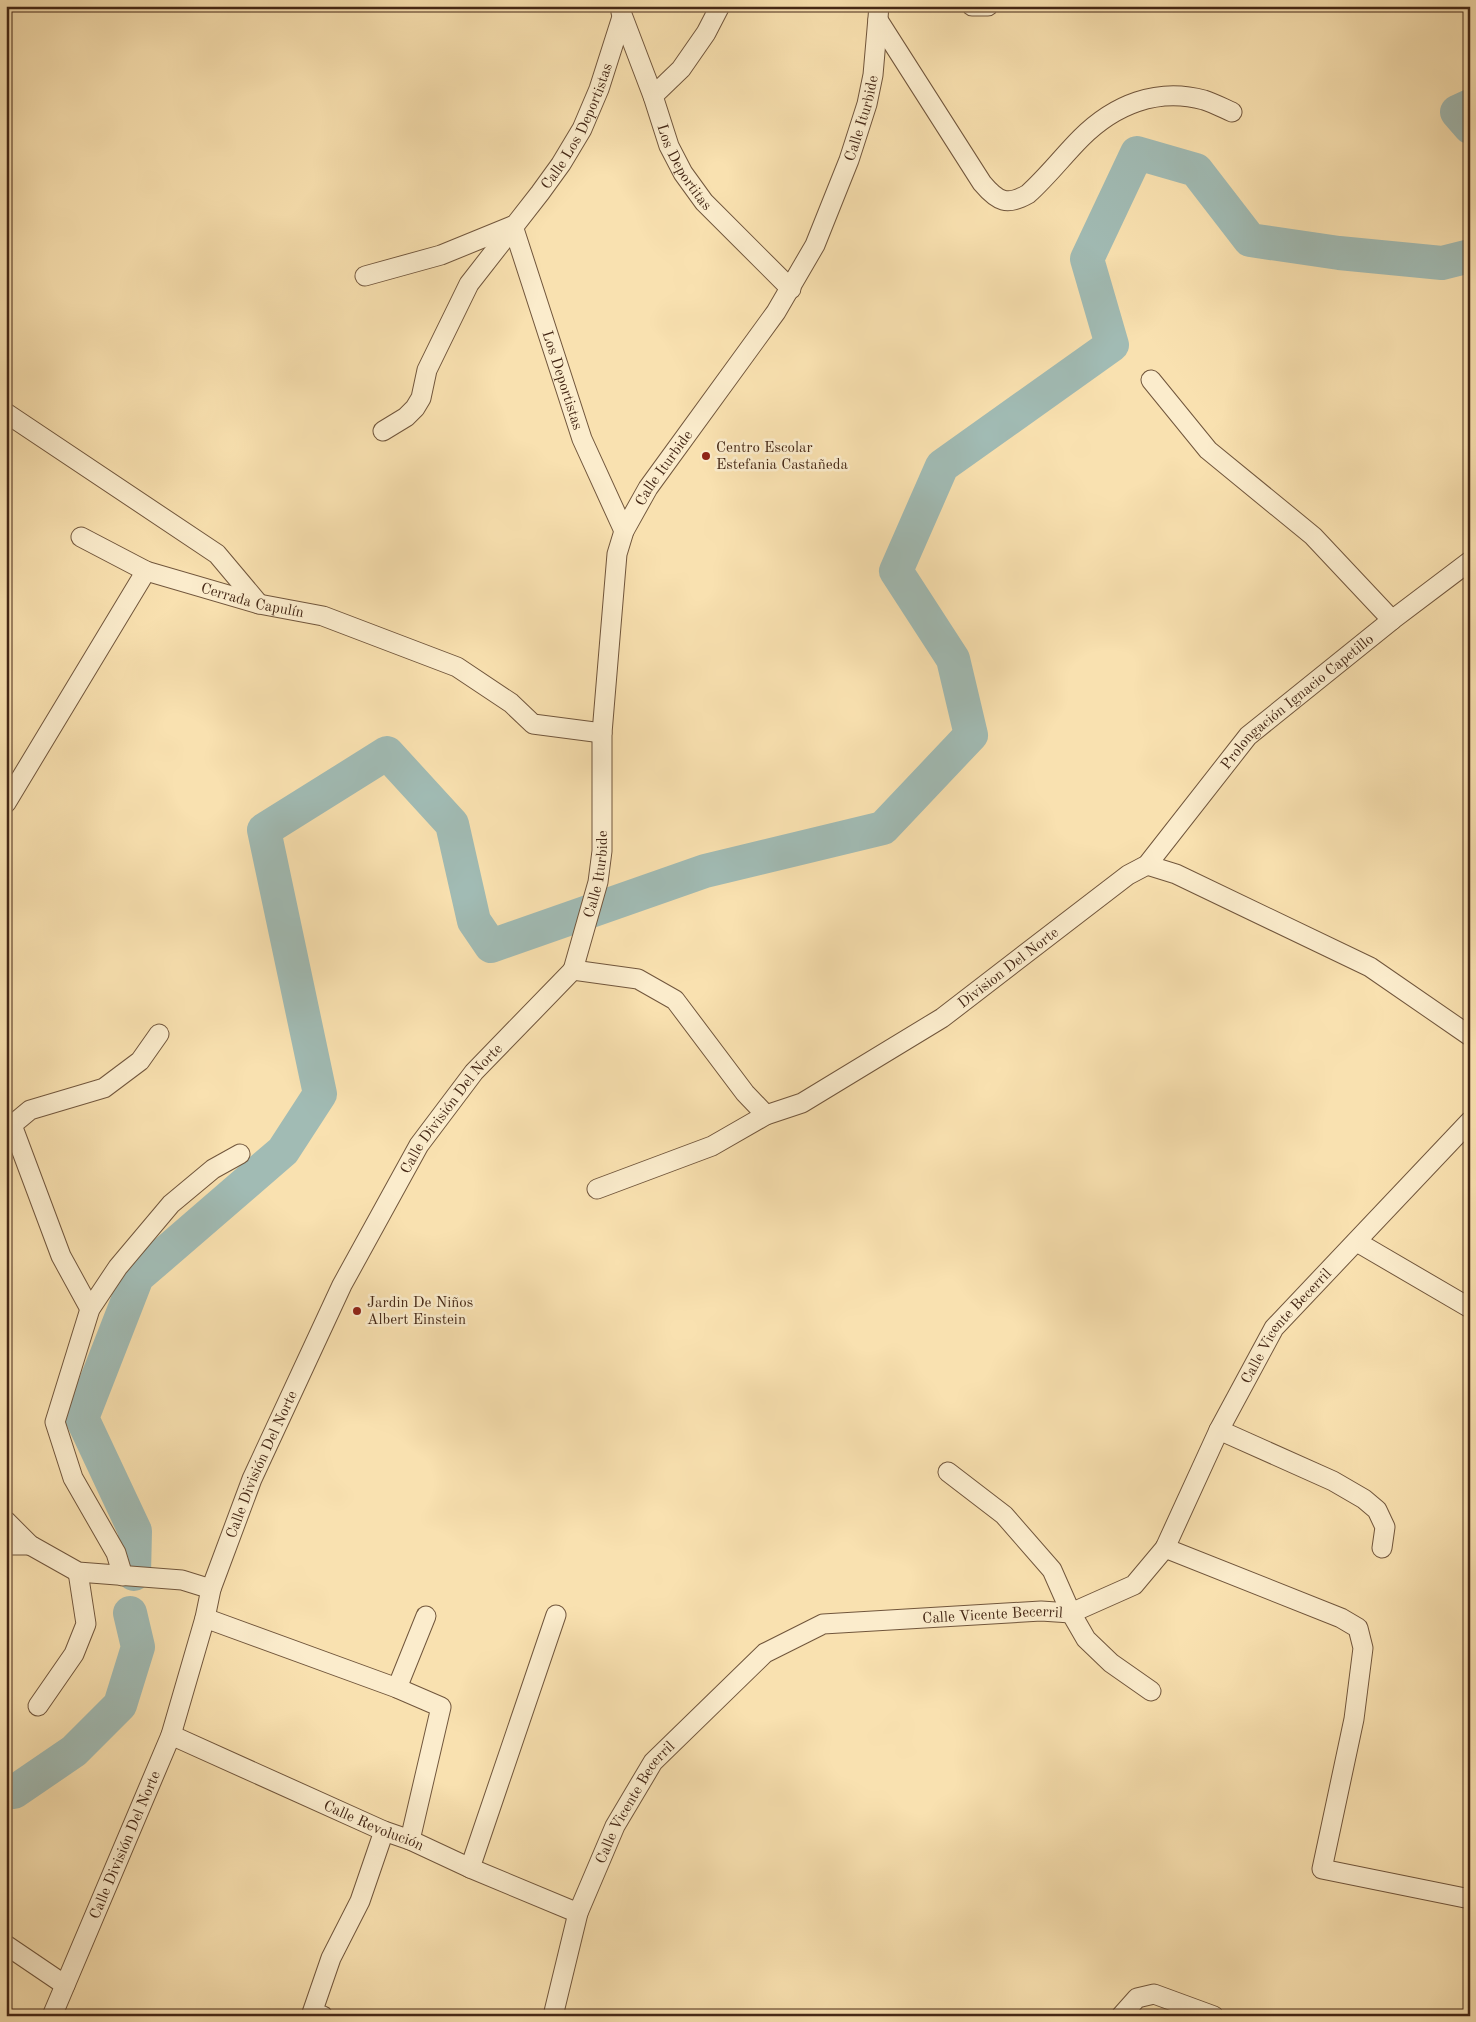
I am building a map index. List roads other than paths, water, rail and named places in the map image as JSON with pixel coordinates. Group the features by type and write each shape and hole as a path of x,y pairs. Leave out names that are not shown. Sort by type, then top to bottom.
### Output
{"street":[{"path":"653,96 681,69 706,33 720,6"},
{"path":"972,6 988,6"},
{"name":"Los Deportitas","path":"621,12 653,96 669,146 683,173 704,202 790,289"},
{"name":"Calle Los Deportistas","path":"383,431 415,408 420,398 427,370 469,284 561,164 582,129 599,89 621,12"},
{"path":"878,13 982,184 991,194 1002,201 1016,201 1028,194 1100,120 1123,106 1149,99 1178,96 1204,100 1232,112"},
{"name":"Calle Iturbide","path":"575,963 598,882 602,851 602,733 617,554 624,531 648,488 790,289 815,245 860,131 873,75 878,13"},
{"path":"365,276 441,255 513,226"},
{"name":"Los Deportistas","path":"513,226 582,439 624,531"},
{"path":"1151,380 1208,450 1313,536 1392,620"},
{"path":"6,413 217,554 260,604"},
{"name":"Cerrada Capulín","path":"81,537 146,571 260,604 323,616 457,667 511,703 533,724 602,733"},
{"name":"Prolongación Ignacio Capetillo","path":"1147,864 1248,736 1392,620 1470,561"},
{"path":"6,803 146,571"},
{"path":"1147,864 1176,874 1370,967 1470,1036"},
{"name":"Division Del Norte","path":"596,1189 712,1146 766,1115 802,1103 942,1018 1128,875 1147,864"},
{"path":"575,963 638,979 675,1000 745,1092 766,1115"},
{"name":"Calle División Del Norte","path":"52,2016 170,1735 205,1618 211,1589 252,1479 338,1293 419,1145 474,1072 575,963"},
{"path":"90,1309 60,1256 12,1125 30,1110 104,1088 140,1061 159,1034"},
{"name":"Calle Vicente Becerril","path":"553,2016 578,1913 615,1826 653,1762 765,1653 823,1624 1041,1611 1071,1612 1134,1586 1165,1548 1219,1430 1274,1328 1470,1122"},
{"path":"123,1576 116,1554 73,1478 55,1422 90,1309 118,1267 171,1204 213,1169 240,1154"},
{"path":"1357,1242 1470,1308"},
{"path":"1219,1430 1333,1481 1364,1499 1377,1510 1386,1527 1382,1548"},
{"path":"948,1472 1004,1515 1052,1570 1071,1612 1086,1639 1111,1663 1151,1691"},
{"path":"6,1521 30,1545 78,1572 182,1580 211,1589"},
{"path":"6,1545 30,1545"},
{"path":"1165,1548 1341,1618 1358,1628 1363,1648 1354,1719 1322,1869 1470,1899"},
{"path":"38,1706 74,1654 86,1624 78,1572"},
{"path":"470,1868 556,1615"},
{"path":"397,1688 426,1616"},
{"path":"205,1618 397,1688 441,1707 410,1840"},
{"name":"Calle Revolución","path":"170,1735 384,1831 410,1840 470,1868 578,1913"},
{"path":"323,2016 312,2013 331,1958 360,1901 384,1831"},
{"path":"6,1945 65,1985"},
{"path":"1120,2016 1137,1998 1154,1994 1214,2016"}],"waterway":[{"path":"1470,106 1457,112 1470,127"},
{"path":"134,1574 135,1531 82,1418 137,1277 283,1151 320,1094 264,830 387,753 452,824 474,921 491,946 705,871 883,828 971,735 953,659 896,571 942,466 1112,345 1087,259 1137,153 1196,170 1250,240 1339,253 1442,263 1470,256"},
{"path":"6,1790 14,1792 74,1751 120,1705 138,1647 130,1613"}],"place":[{"name":"Centro Escolar Estefania Castañeda","path":"706,456"},
{"name":"Jardin De Niños Albert Einstein","path":"357,1311"}]}
